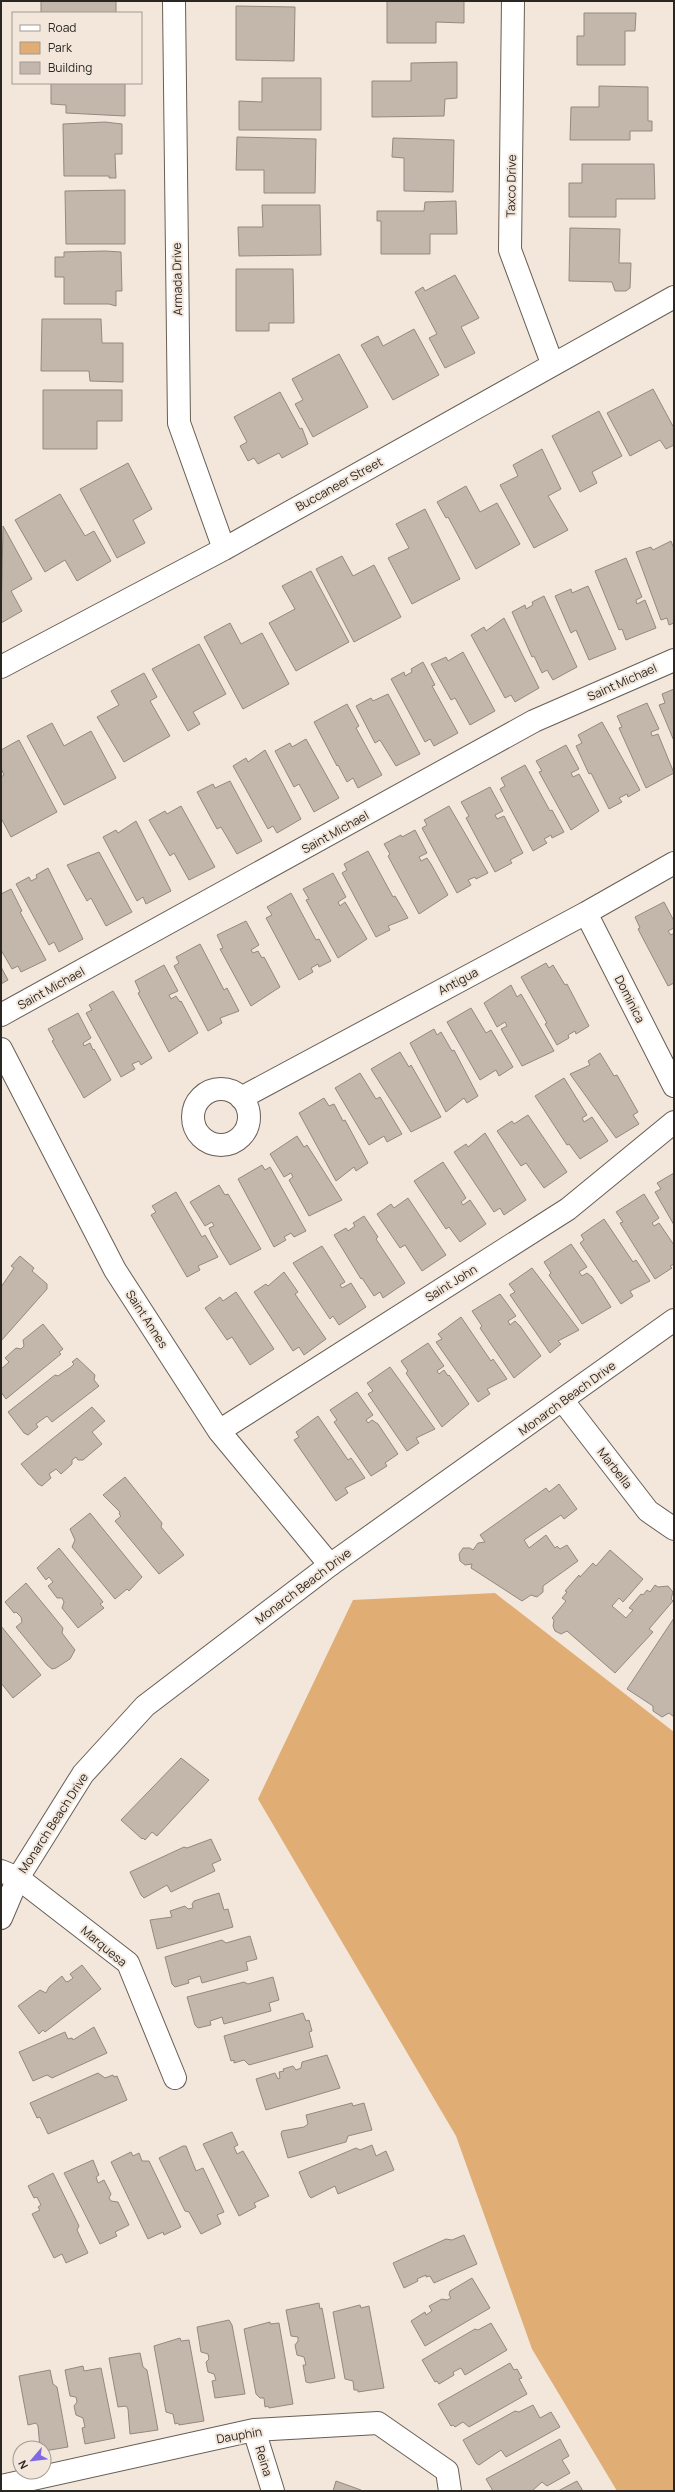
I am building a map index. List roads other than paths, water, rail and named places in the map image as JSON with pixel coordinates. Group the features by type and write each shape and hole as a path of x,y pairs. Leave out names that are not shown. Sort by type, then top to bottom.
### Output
{"street":[{"name":"Armada Drive","path":"174,1 179,423 224,549"},
{"name":"Taxco Drive","path":"513,1 510,250 552,363"},
{"name":"Buccaneer Street","path":"1,667 224,549 552,363 674,297"},
{"name":"Saint Michael","path":"1,1015 534,720 674,660"},
{"name":"Antigua","path":"241,1098 586,913 674,863"},
{"name":"Dominica","path":"586,913 674,1086"},
{"name":"Saint Annes","path":"1,1049 115,1270 219,1431 330,1565"},
{"name":"Saint John","path":"219,1431 568,1209 674,1122"},
{"name":"Monarch Beach Drive","path":"1,1918 10,1874 83,1774 145,1706 330,1565 563,1401 674,1320"},
{"name":"Marbella","path":"563,1401 648,1510 674,1529"},
{"name":"Marquesa","path":"10,1874 128,1963 175,2078"},
{"name":"Dauphin","path":"1,2486 254,2430 378,2423 447,2470 450,2491"},
{"name":"Reina","path":"254,2430 273,2491"},
{"path":"1,2486 3,2491"}]}
